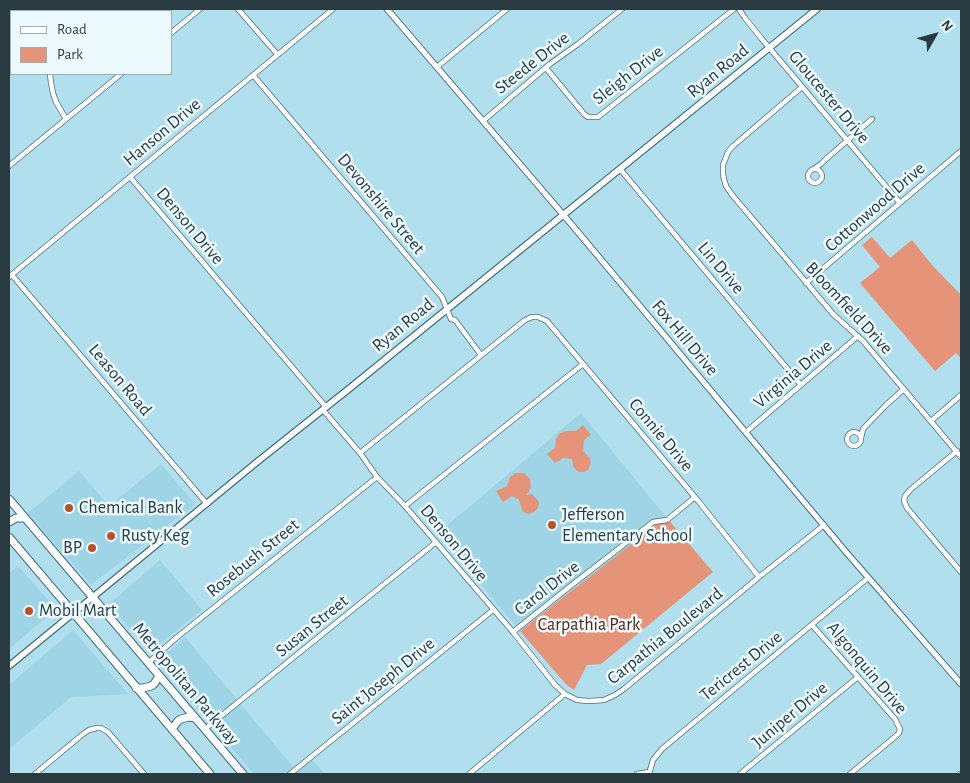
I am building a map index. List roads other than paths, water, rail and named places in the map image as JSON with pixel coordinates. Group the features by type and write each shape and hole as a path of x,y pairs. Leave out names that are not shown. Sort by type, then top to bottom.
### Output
{"main road":[{"name":"Ryan Road","path":"9,666 817,9"},
{"name":"Metropolitan Parkway","path":"9,499 243,774"},
{"path":"9,522 16,518 25,518"},
{"path":"9,537 210,774"},
{"path":"136,688 151,686 159,676"},
{"path":"172,729 181,719 195,718"}],"street":[{"path":"172,32 200,9"},
{"path":"238,9 278,54"},
{"name":"Hanson Drive","path":"10,276 333,9"},
{"name":"Fox Hill Drive","path":"386,9 564,215 868,578 961,683"},
{"path":"437,67 507,9"},
{"name":"Steede Drive","path":"483,121 546,68 622,9"},
{"name":"Sleigh Drive","path":"546,68 584,114 592,118 598,117 734,9"},
{"name":"Gloucester Drive","path":"739,9 900,203"},
{"path":"50,75 56,102 66,118"},
{"path":"9,166 120,75"},
{"name":"Devonshire Street","path":"253,75 442,296 452,319 455,320 481,355"},
{"name":"Bloomfield Drive","path":"802,87 732,147 723,165 726,186 806,283 833,314 858,336 961,457"},
{"path":"821,164 822,176 820,182 813,183 808,176 812,170 872,119"},
{"name":"Cottonwood Drive","path":"806,283 961,151"},
{"name":"Lin Drive","path":"620,170 801,385"},
{"path":"812,170 818,170 822,176"},
{"name":"Denson Drive","path":"130,177 324,408 377,477 405,506 513,632 555,685 565,694"},
{"name":"Leason Road","path":"10,276 207,504"},
{"name":"Connie Drive","path":"481,355 525,320 538,317 547,321 695,497 759,577"},
{"name":"Virginia Drive","path":"746,432 858,336"},
{"path":"360,453 481,355"},
{"path":"405,506 583,364"},
{"path":"863,429 858,444 854,446 850,444 848,441 850,433 863,429 904,389"},
{"path":"931,421 961,394"},
{"path":"855,432 861,438"},
{"path":"957,451 910,490 904,500 907,508 961,572"},
{"name":"Rosebush Street","path":"148,663 176,638 377,477"},
{"name":"Carol Drive","path":"513,632 653,522 667,520 695,497"},
{"name":"Carpathia Boulevard","path":"565,694 577,700 589,701 604,700 615,695 824,525"},
{"name":"Susan Street","path":"205,729 435,543"},
{"name":"Tericrest Drive","path":"637,774 649,773 653,760 662,749 868,578"},
{"name":"Saint Joseph Drive","path":"290,774 493,610"},
{"name":"Algonquin Drive","path":"812,625 895,719 900,729 896,736 850,774"},
{"name":"Juniper Drive","path":"740,774 858,677"},
{"path":"469,774 565,694"},
{"path":"36,774 89,730 97,728 108,732 144,774"}],"place":[{"name":"Chemical Bank","path":"69,508"},
{"name":"Jefferson Elementary School","path":"552,525"},
{"name":"Rusty Keg","path":"111,536"},
{"name":"BP","path":"92,548"},
{"name":"Mobil Mart","path":"29,611"}],"park label":[{"name":"Carpathia Park","path":"589,625"}]}
